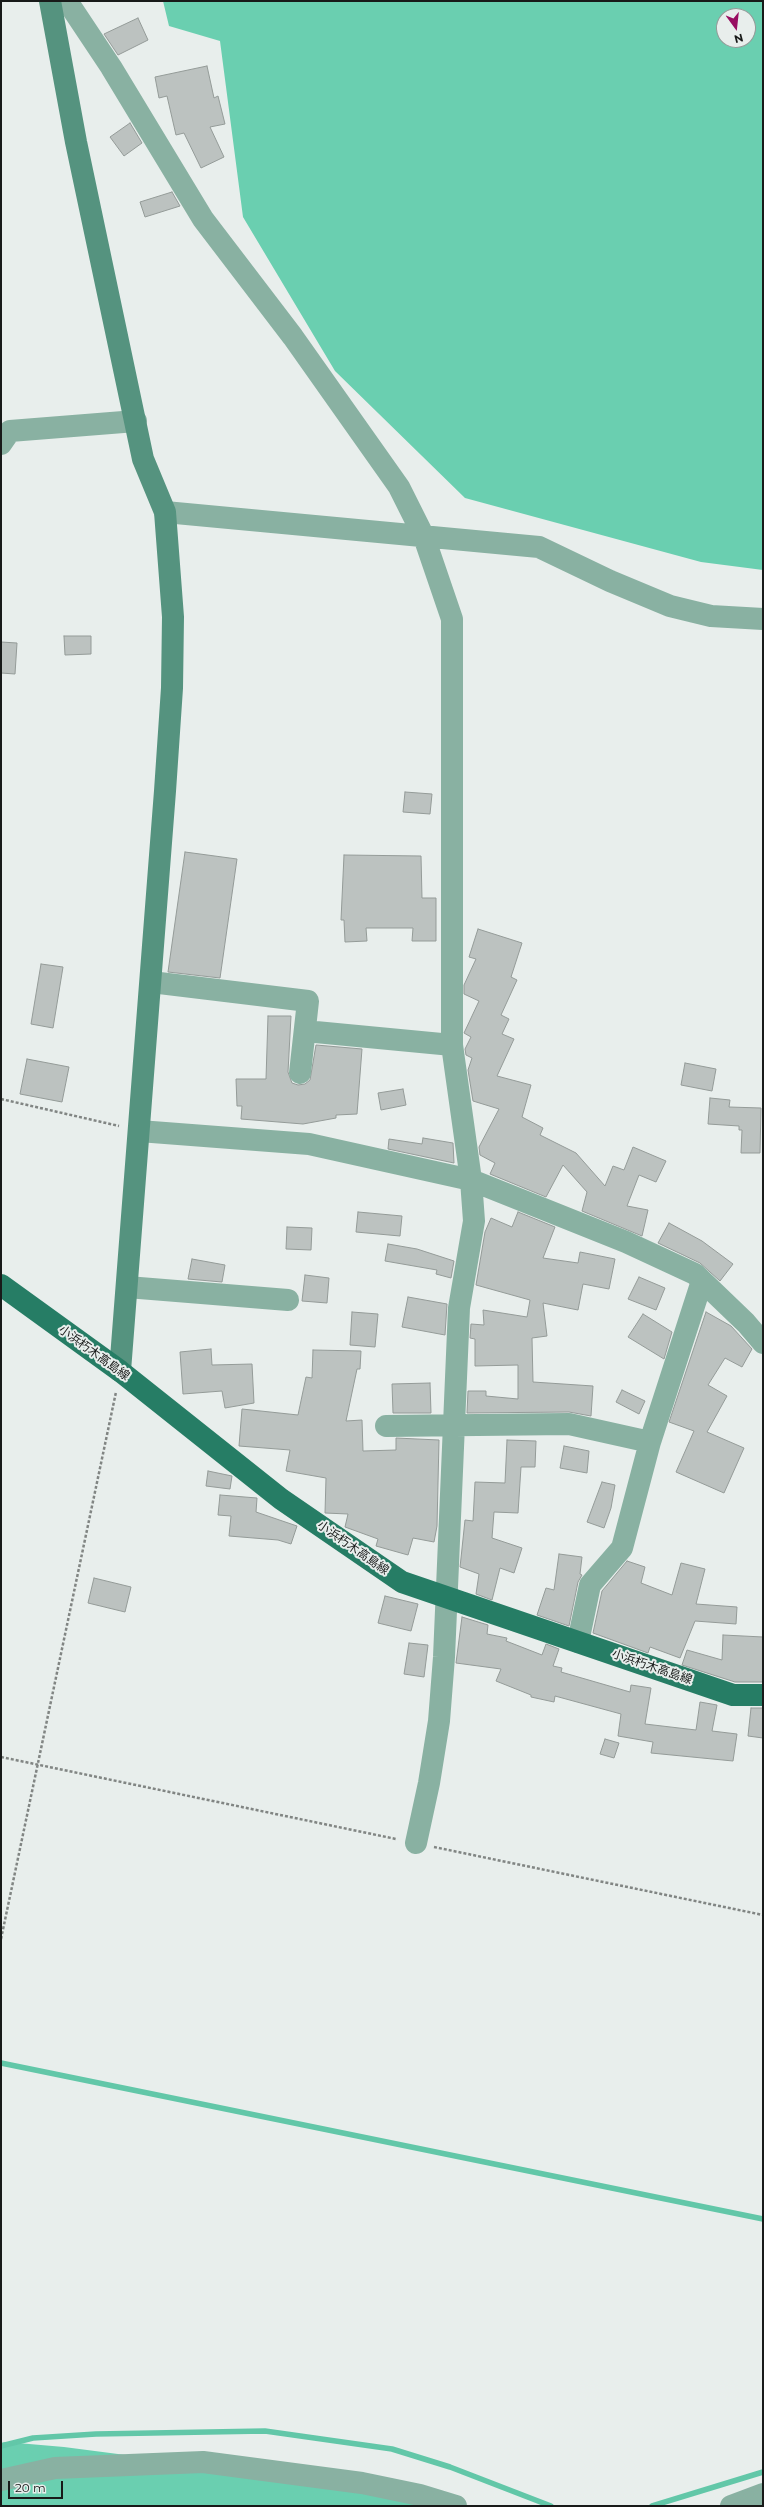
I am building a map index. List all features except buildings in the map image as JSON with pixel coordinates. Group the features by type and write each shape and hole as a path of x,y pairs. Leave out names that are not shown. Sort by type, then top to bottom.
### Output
{"main road":[{"path":"50,1 76,142 143,459 165,512 173,617 172,688 151,982 120,1371"},
{"name":"小浜朽木高島線","path":"1,1285 120,1371 288,1503 402,1582 733,1695 763,1695"}],"street":[{"path":"67,1 111,67 203,220 293,337 399,487 424,537 452,619 452,1045 471,1180 474,1221 459,1308 439,1721 429,1783 416,1843"},
{"path":"1,444 10,431 136,421"},
{"path":"165,512 539,547 610,581 670,606 711,616 763,619"},
{"path":"151,982 308,1001 300,1073"},
{"path":"305,1031 452,1045"},
{"path":"139,1131 309,1144 471,1180 626,1242 695,1274 746,1323 763,1343"},
{"path":"578,1642 590,1585 622,1548 650,1442 702,1281"},
{"path":"127,1287 288,1300"},
{"path":"386,1426 569,1424 650,1442"},
{"path":"1,2480 55,2468 203,2462 362,2483 420,2495 456,2506"},
{"path":"731,2506 763,2494"}],"path":[{"path":"1,1099 139,1131"},
{"path":"1,1939 36,1764 120,1371"},
{"path":"1,1757 763,1915"}],"green space":[{"path":"163,1 763,1 763,570 701,562 465,498 335,371 243,217 220,41 169,26"},
{"path":"6,2442 64,2447 372,2487 436,2506 1,2506 1,2443"}],"waterway":[{"path":"1,2063 763,2219"},
{"path":"1,2446 33,2438 96,2434 265,2431 392,2449 450,2467 551,2506"},
{"path":"652,2506 763,2472"}]}
